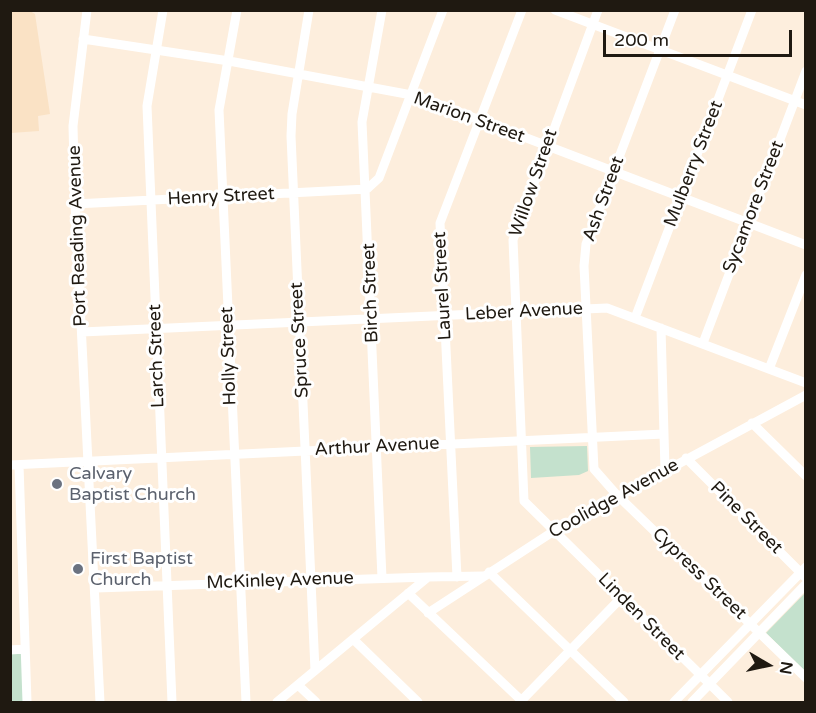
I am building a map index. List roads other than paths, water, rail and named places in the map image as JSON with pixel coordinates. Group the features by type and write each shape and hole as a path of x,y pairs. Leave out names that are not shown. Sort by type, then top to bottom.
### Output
{"street":[{"name":"Port Reading Avenue","path":"87,10 73,126 100,702"},
{"name":"Larch Street","path":"163,10 147,106 172,702"},
{"name":"Holly Street","path":"237,10 219,110 246,702"},
{"name":"Spruce Street","path":"309,10 292,114 315,670"},
{"name":"Birch Street","path":"382,10 362,122 367,189 382,578"},
{"path":"367,189 379,178 443,10"},
{"name":"Laurel Street","path":"458,577 440,223 522,10"},
{"path":"555,10 806,105"},
{"name":"Willow Street","path":"554,531 524,501 513,240 598,10"},
{"name":"Ash Street","path":"617,495 594,469 586,309 586,244 675,10"},
{"name":"Mulberry Street","path":"635,318 752,10"},
{"name":"Marion Street","path":"83,39 229,62 411,96 806,245"},
{"name":"Sycamore Street","path":"703,343 806,71"},
{"name":"Henry Street","path":"75,204 367,189"},
{"path":"769,369 806,275"},
{"name":"Leber Avenue","path":"82,332 607,308 806,382"},
{"path":"661,328 665,470"},
{"name":"Coolidge Avenue","path":"428,613 554,531 806,395"},
{"path":"752,423 806,476"},
{"name":"Arthur Avenue","path":"15,465 664,434"},
{"name":"Pine Street","path":"686,458 804,573"},
{"path":"15,465 27,702"},
{"name":"Cypress Street","path":"617,495 806,678"},
{"name":"Linden Street","path":"554,531 728,702"},
{"path":"674,702 804,573"},
{"path":"486,574 624,702"},
{"name":"McKinley Avenue","path":"96,588 458,577 486,574"},
{"path":"277,702 428,577"},
{"path":"692,702 806,584"},
{"path":"408,593 522,702 621,598"},
{"path":"353,639 418,702"},
{"path":"10,650 25,649"},
{"path":"298,685 316,702"}],"place":[{"name":"Calvary Baptist Church","path":"57,484"},
{"name":"First Baptist Church","path":"78,569"}]}
